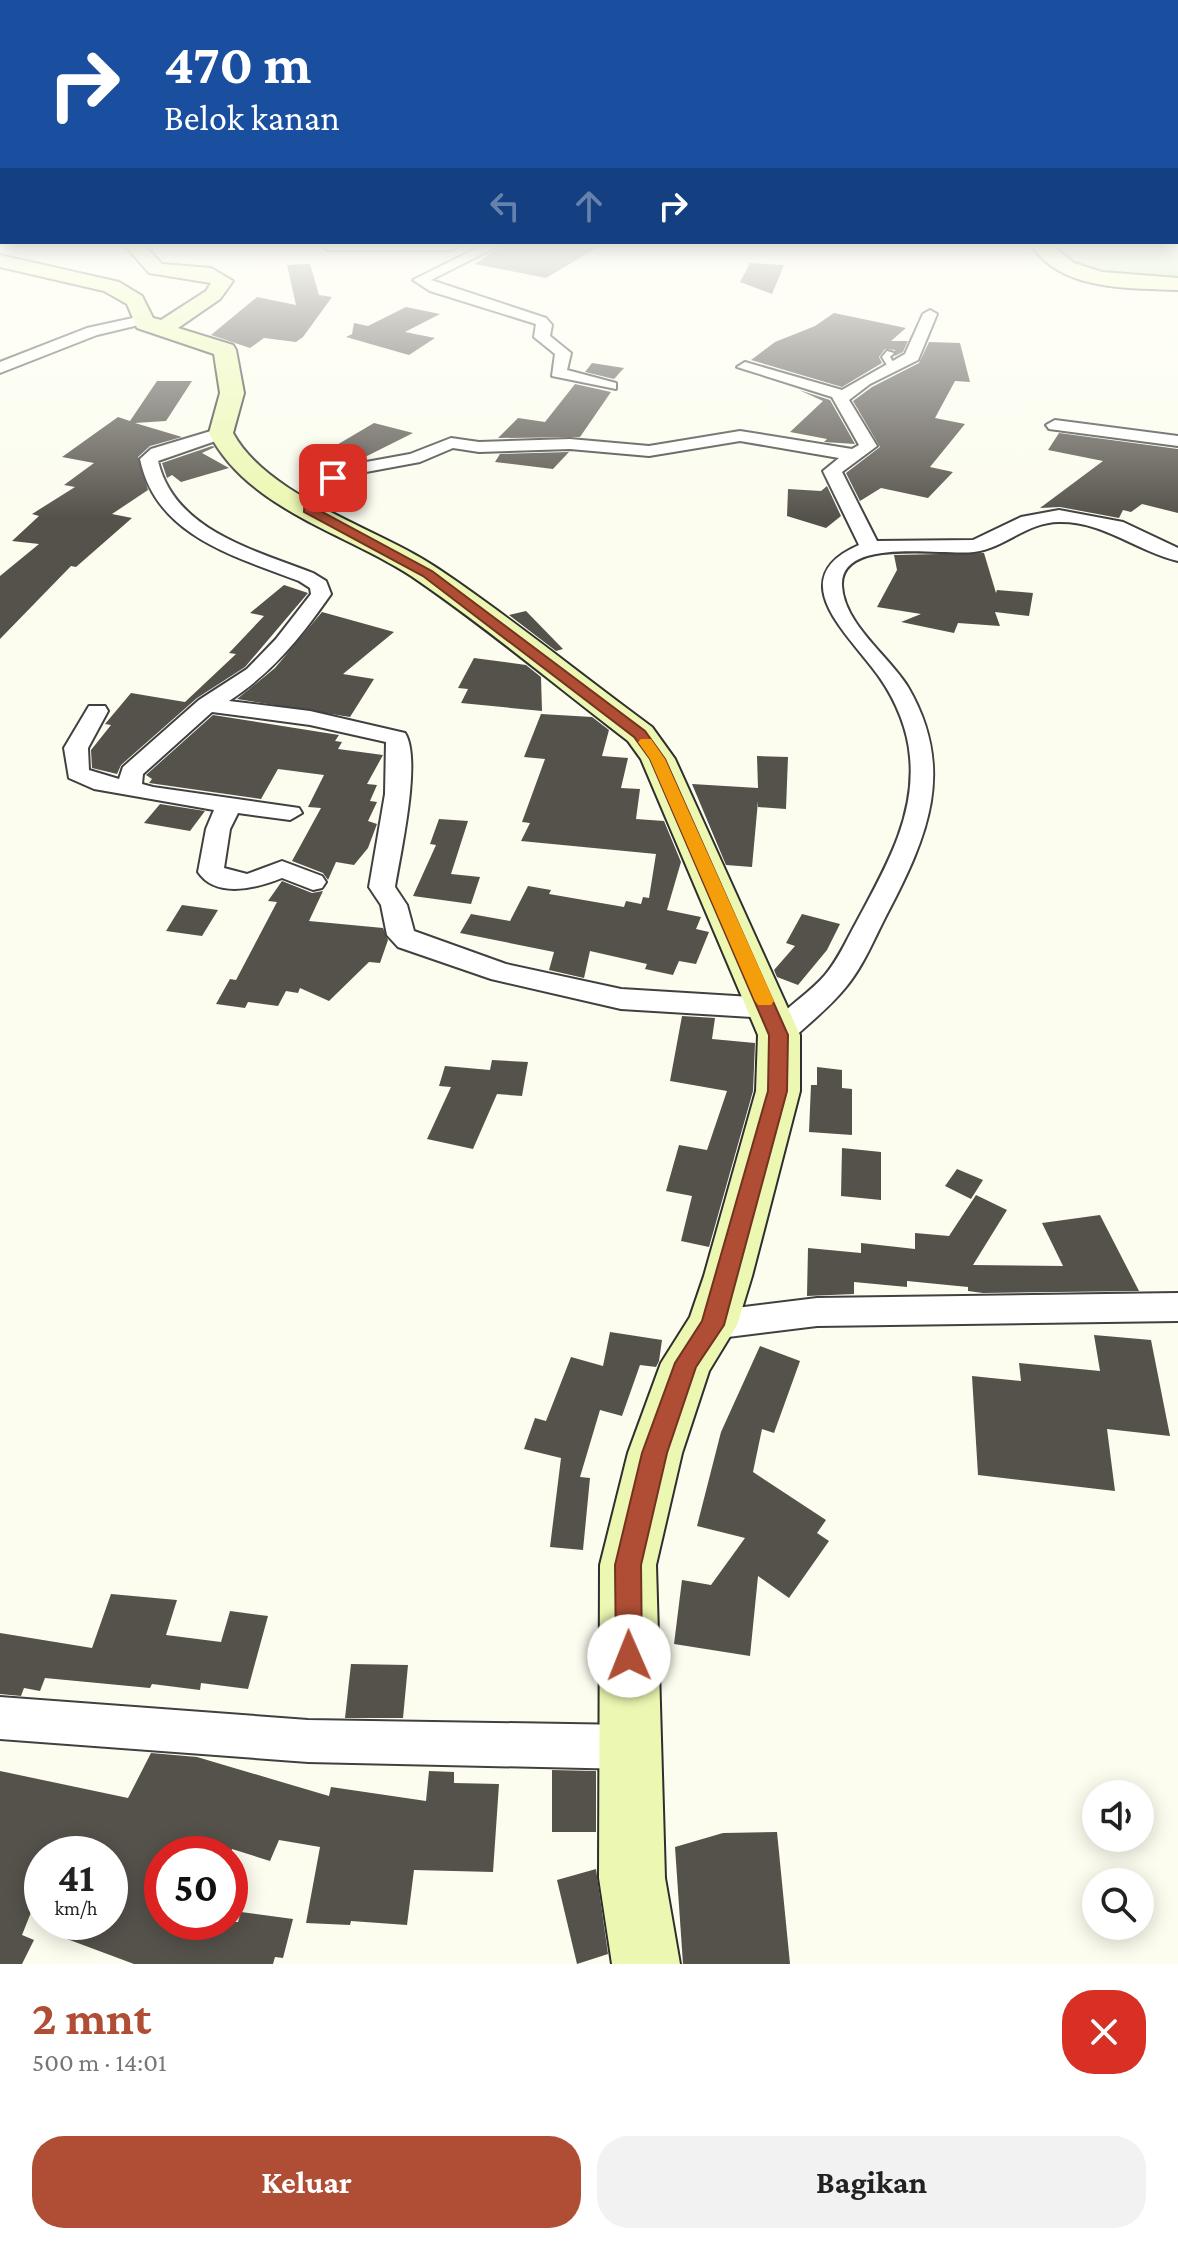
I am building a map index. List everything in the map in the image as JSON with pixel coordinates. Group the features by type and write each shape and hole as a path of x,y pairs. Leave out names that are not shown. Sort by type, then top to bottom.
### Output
{"main road":[{"path":"176,336 225,350 232,393 221,433 232,454 280,493 428,574 640,734 658,759 773,1022 778,1091 712,1325 686,1363 660,1438 628,1565 632,1878 646,1964"}],"street":[{"path":"0,368 80,336"},
{"path":"542,336 562,351 558,373 610,386"},
{"path":"841,398 891,361 912,357 921,336"},
{"path":"745,367 828,390 841,398 868,446 832,471 870,547"},
{"path":"1055,425 1178,441"},
{"path":"130,788 131,772 207,705 255,674 284,644 321,594 319,585 306,577 195,527 167,507 160,497 149,459 157,453 221,433"},
{"path":"309,509 311,494 333,478 361,468 414,458 451,443 479,447 570,444 649,451 740,436 855,455"},
{"path":"207,705 310,718 397,738 399,753 392,829 382,887 394,905 401,935 408,941 501,972 621,999 773,1022 843,972 906,853 925,782 917,732 890,676 837,608 830,590 832,579 843,561 855,551 870,547 974,546 995,540 1028,521 1059,516 1116,526 1152,546 1178,555"},
{"path":"97,711 76,748 77,773 94,782 150,794 290,813"},
{"path":"229,805 218,829 211,872 229,880 249,882 282,869 313,882"},
{"path":"712,1325 817,1312 1178,1307"},
{"path":"0,1718 308,1741 630,1747"}],"building":[{"path":"213,336 304,336 296,342 264,338 250,348"},
{"path":"423,336 435,338 409,355 346,337"},
{"path":"791,336 897,336 891,341 908,341 903,352 895,356 895,350 885,349 879,357 882,363 842,387 751,360 775,342"},
{"path":"929,342 960,343 970,382 955,381 935,418 965,424 930,467 953,472 928,498 881,488 860,501 846,473 880,447 853,401 872,387 919,363"},
{"path":"592,363 624,368 614,379 585,372"},
{"path":"157,381 192,381 166,421 135,423 182,437 150,446 138,457 148,490 112,514 132,518 76,567 71,566 0,639 0,576 39,544 12,541 39,516 32,514 75,487 64,485 94,463 62,457 118,417 130,421"},
{"path":"575,384 611,392 580,437 498,438 518,418 545,422"},
{"path":"799,390 830,400 855,444 824,442 827,439 790,432 823,401"},
{"path":"374,423 413,433 365,457 335,446"},
{"path":"1059,433 1178,449 1178,513 1142,504 1131,512 1123,510 1119,518 1060,507 1040,508 1103,461 1048,450"},
{"path":"215,447 202,453 229,468 181,482 172,475 167,478 162,463"},
{"path":"569,452 553,469 495,462 500,454"},
{"path":"827,486 841,516 826,528 787,516 788,489 821,491"},
{"path":"984,553 996,593 997,590 1033,593 1029,616 995,612 1000,626 958,623 954,633 901,622 921,614 877,607 897,570 894,555"},
{"path":"284,585 308,593 245,667 197,698 121,765 117,774 92,768 91,750 111,725 105,724 131,693 185,702 236,654 229,653 264,616 250,613"},
{"path":"526,611 563,649 556,651 509,615"},
{"path":"322,612 394,632 343,674 374,679 350,717 237,699 275,668"},
{"path":"474,658 526,665 541,677 542,711 461,703 468,689 458,688"},
{"path":"541,714 592,717 609,730 602,756 628,758 621,788 640,789 636,819 664,821 681,862 667,910 701,917 696,929 709,932 696,964 679,961 673,975 645,969 647,964 590,951 584,978 549,970 554,952 460,933 471,914 510,921 528,886 551,890 549,894 624,907 626,901 641,904 643,897 649,898 656,854 521,841 530,823 522,822 545,759 524,757"},
{"path":"213,715 339,735 335,741 342,742 338,749 383,755 367,784 377,785 370,801 377,802 368,821 377,824 368,848 354,865 336,862 328,880 323,873 292,861 321,808 308,807 324,775 278,769 261,799 149,783 152,779 146,775"},
{"path":"757,756 788,757 786,809 758,807 758,801 752,867 726,865 692,784 758,788"},
{"path":"160,804 205,811 190,831 144,823"},
{"path":"439,819 468,821 451,874 480,877 471,904 413,896 436,845 430,844"},
{"path":"282,881 312,893 323,891 309,921 383,928 388,940 380,963 369,962 329,1001 300,988 298,993 286,991 278,1006 248,1002 245,1008 216,1004 230,979 236,980 277,902 268,901"},
{"path":"182,905 218,910 202,936 166,931"},
{"path":"802,914 840,924 827,950 798,985 777,977 774,970 795,946 786,943"},
{"path":"682,1016 715,1018 712,1039 755,1043 753,1091 709,1247 681,1241 692,1196 666,1191 679,1145 707,1150 727,1091 670,1081"},
{"path":"492,1060 528,1062 522,1096 497,1094 473,1149 427,1139 451,1087 439,1086 445,1066 490,1070"},
{"path":"817,1067 842,1070 842,1088 852,1089 852,1135 809,1132 811,1085 817,1085"},
{"path":"842,1148 881,1152 881,1200 841,1196"},
{"path":"957,1169 983,1180 971,1199 945,1186"},
{"path":"976,1195 1007,1210 973,1265 1063,1266 1042,1223 1100,1215 1139,1291 983,1293 968,1291 968,1287 907,1281 907,1287 854,1282 854,1294 807,1296 808,1248 861,1253 861,1243 915,1249 915,1233 949,1236"},
{"path":"610,1332 662,1340 659,1361 656,1367 640,1365 622,1416 600,1410 580,1477 590,1478 583,1550 550,1547 561,1458 524,1449 535,1418 546,1421 571,1357 603,1366"},
{"path":"1094,1335 1151,1340 1170,1436 1107,1429 1115,1491 978,1475 972,1376 1021,1381 1019,1363 1100,1371"},
{"path":"760,1346 800,1361 774,1433 762,1429 753,1472 826,1520 817,1533 829,1541 789,1598 758,1576 750,1656 674,1644 682,1580 711,1585 745,1538 697,1526 721,1432"},
{"path":"111,1594 177,1600 166,1635 221,1642 230,1611 268,1616 248,1689 201,1683 200,1690 152,1684 150,1688 45,1678 40,1691 24,1688 21,1696 0,1694 0,1633 92,1648"},
{"path":"351,1664 408,1665 403,1718 345,1718"},
{"path":"151,1753 197,1757 329,1796 331,1787 426,1801 429,1771 454,1772 454,1783 499,1784 493,1872 414,1870 407,1925 351,1921 350,1925 306,1923 320,1847 279,1840 270,1861 248,1854 248,1836 144,1836 144,1940 248,1940 248,1913 293,1919 283,1958 275,1957 273,1964 134,1964 70,1940 128,1940 128,1836 24,1836 22,1935 24,1940 34,1940 22,1964 0,1964 0,1771 128,1798"},
{"path":"552,1770 596,1771 596,1832 552,1832"},
{"path":"777,1832 790,1964 683,1964 675,1847 723,1833"},
{"path":"596,1869 608,1954 577,1964 557,1880"}],"slow traffic":[{"path":"646,742 658,759 764,1001"}],"route":[{"path":"333,478 318,485 311,494 309,509 428,574 513,641 615,712 640,734 658,759 779,1035 778,1091 728,1276 712,1325 686,1363 655,1453 628,1565 629,1656"}]}
